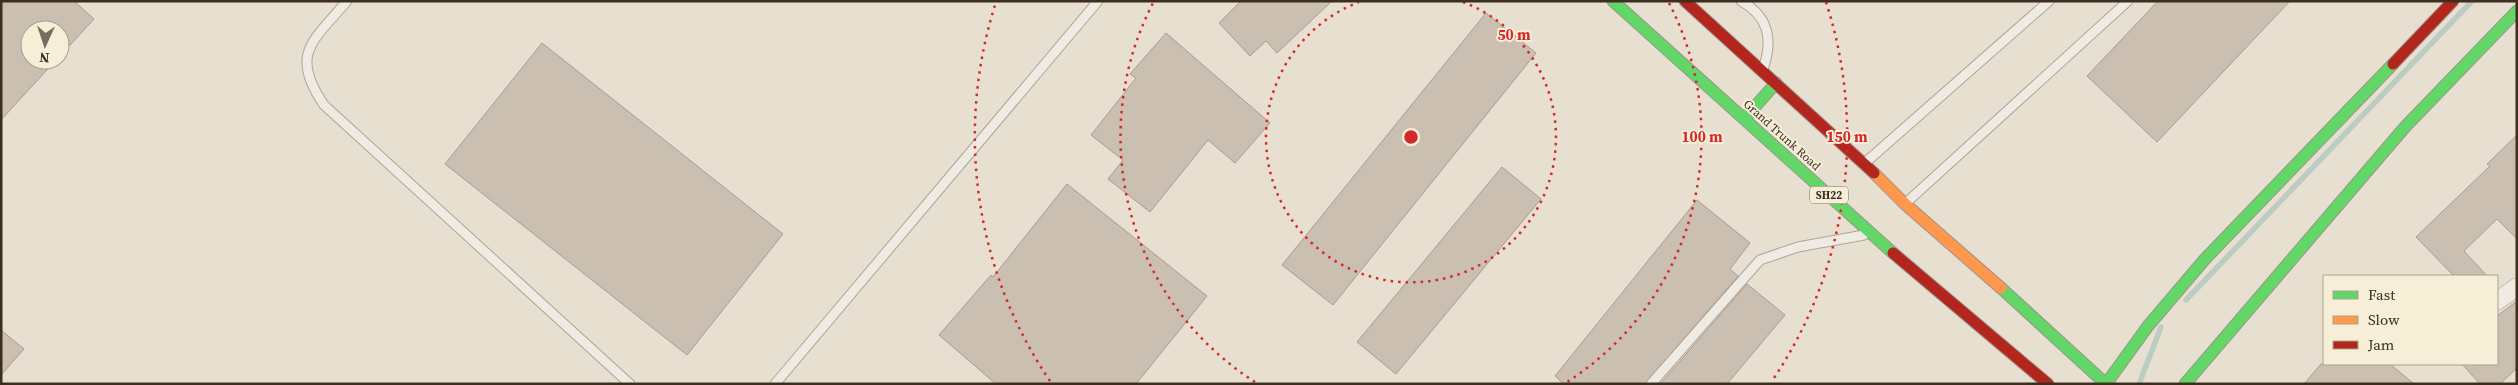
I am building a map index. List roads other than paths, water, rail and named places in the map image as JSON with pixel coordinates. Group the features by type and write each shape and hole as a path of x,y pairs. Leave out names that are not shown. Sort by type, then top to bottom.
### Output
{"main road":[{"name":"Grand Trunk Road","path":"1613,1 1872,234 2048,384"},
{"path":"1691,2 1905,204 1938,231 2106,384 2148,326 2205,259 2452,1"},
{"path":"2185,384 2405,127 2517,11"},
{"path":"1744,119 1776,84"}],"street":[{"path":"2498,300 2517,287"}],"lane":[{"path":"347,1 314,40 307,55 306,69 311,86 324,104 630,384"},
{"path":"775,384 1098,1"},
{"path":"1741,1 1752,7 1767,27 1769,51 1762,71"},
{"path":"1864,164 2049,1"},
{"path":"1905,204 2128,1"},
{"path":"1651,384 1760,260 1798,247 1872,234"}],"waterway":[{"path":"2186,300 2472,1"},
{"path":"2139,384 2161,327"}]}
